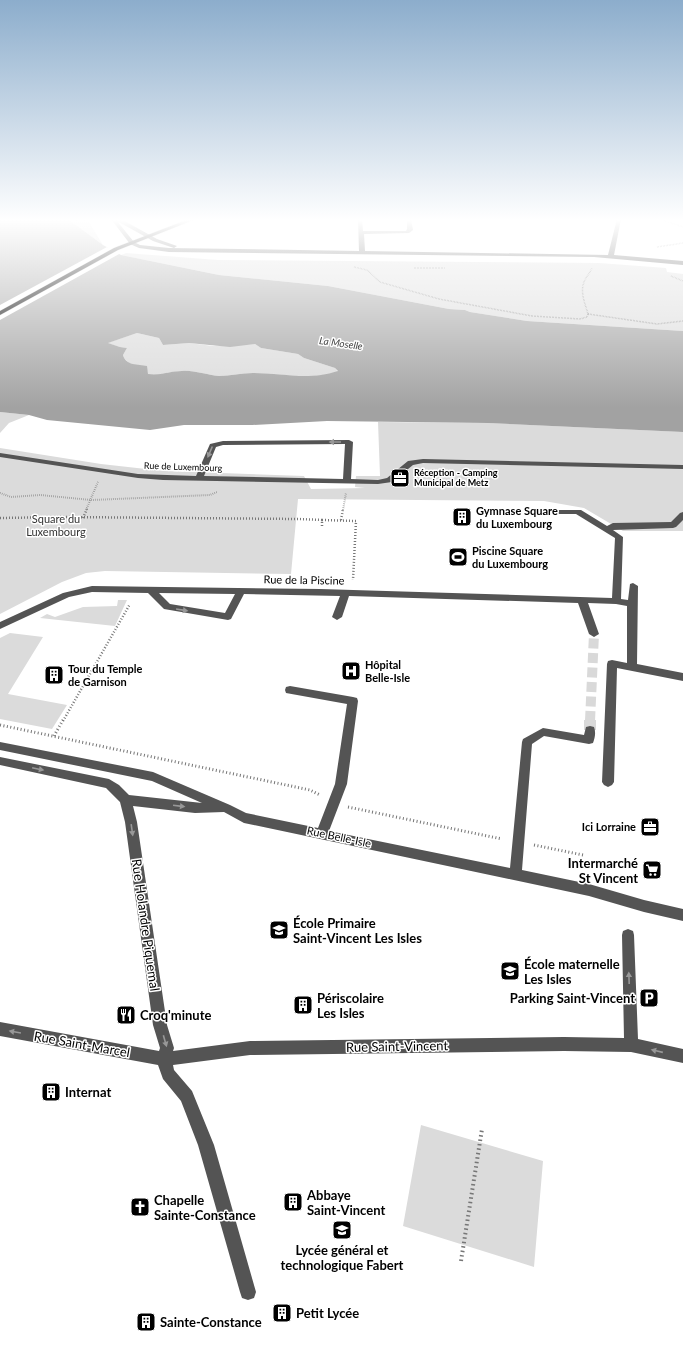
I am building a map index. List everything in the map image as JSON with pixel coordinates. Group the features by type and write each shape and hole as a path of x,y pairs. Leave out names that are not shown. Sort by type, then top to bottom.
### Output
{"main road":[{"path":"0,313 57,282"}],"street":[{"path":"199,478 213,446 223,443 348,442 347,481"},
{"name":"Rue de Luxembourg","path":"0,455 138,476 366,482 389,480 411,463 423,461 683,468"},
{"path":"558,512 578,512 619,537 616,601"},
{"path":"607,530 613,526 673,524 683,515"},
{"path":"632,667 633,586"},
{"name":"Rue de la Piscine","path":"0,626 48,602 82,590 349,593 616,601 632,604"},
{"path":"151,590 167,608 228,617 241,591"},
{"path":"337,616 349,593"},
{"path":"582,600 594,634"},
{"path":"608,782 612,664 683,676"},
{"path":"290,690 352,701 341,784 322,834"},
{"path":"516,874 527,742 543,732 589,740 590,730"},
{"name":"Rue Belle-Isle","path":"0,746 153,777 226,808 244,818 516,874 588,890 644,906 683,915"},
{"path":"0,761 109,784 124,796 195,808 226,808"},
{"name":"Rue Holandre Piquemal","path":"124,796 131,822 160,1025 167,1048 164,1059"},
{"path":"628,935 631,1045"},
{"name":"Rue Saint-Marcel","path":"0,1030 164,1059"},
{"name":"Rue Saint-Vincent","path":"164,1059 250,1048 564,1044 631,1045 683,1056"},
{"path":"164,1059 168,1074 187,1096 206,1146 248,1292"}],"path":[{"path":"380,282 439,299 532,316 580,319 587,317 588,314"},
{"path":"584,282 582,295 588,314"},
{"path":"588,314 657,324 683,321"},
{"path":"83,518 96,487"},
{"path":"0,493 11,497 40,495 91,500 210,495 218,492 215,489"},
{"path":"341,520 346,490"},
{"path":"0,518 64,517 356,521 349,593"},
{"path":"322,520 322,526"},
{"path":"54,736 129,607 135,590"},
{"path":"0,725 310,790 334,803 357,810 583,855"},
{"path":"461,1262 482,1129"}],"green space":[{"path":"286,282 683,282 683,331 527,321 465,310 449,309 328,286"},
{"path":"137,333 159,338 163,345 189,343 213,346 255,344 261,348 298,354 304,358 335,368 338,372 316,376 244,373 219,376 187,371 148,375 147,370 126,361 123,355 127,348 107,343"},
{"path":"0,412 29,415 9,423 0,433"},
{"name":"Square du Luxembourg","path":"378,422 488,423 683,432 683,531 623,531 584,508 544,501 298,499 291,574 105,571 86,573 62,582 0,614 0,448 101,464 164,471 304,476 311,489 365,488 355,487 356,476 380,476"},
{"path":"118,600 127,600 115,626 40,618 47,614 55,617 83,607 117,606"},
{"path":"10,633 43,637 8,694 67,705 52,729 0,719 0,638"},
{"path":"421,1125 543,1161 534,1267 403,1226"}],"water":[{"name":"La Moselle","path":"0,282 286,282 328,286 449,309 465,310 527,321 683,331 683,432 488,423 327,421 252,425 184,425 150,430 47,420 29,415 0,412","holes":["137,333 159,338 163,345 189,343 230,347 255,344 261,348 298,354 304,358 335,368 338,371 316,376 264,373 244,373 219,376 187,371 148,374 147,366 133,364 125,359 123,355 127,348 108,343"]}],"pier":[{"path":"43,282 69,282 0,320 0,305"}],"tunnel":[{"path":"590,721 594,634"},
{"path":"590,721 590,730"}],"place":[{"name":"Réception - Camping Municipal de Metz","path":"400,478"},
{"name":"Gymnase Square du Luxembourg","path":"462,517"},
{"name":"Piscine Square du Luxembourg","path":"458,557"},
{"name":"Hôpital Belle-Isle","path":"351,671"},
{"name":"Tour du Temple de Garnison","path":"54,675"},
{"name":"Ici Lorraine","path":"650,827"},
{"name":"Intermarché St Vincent","path":"652,870"},
{"name":"École Primaire Saint-Vincent Les Isles","path":"279,930"},
{"name":"École maternelle Les Isles","path":"510,971"},
{"name":"Parking Saint-Vincent","path":"649,998"},
{"name":"Périscolaire Les Isles","path":"303,1005"},
{"name":"Croq'minute","path":"126,1015"},
{"name":"Internat","path":"51,1092"},
{"name":"Abbaye Saint-Vincent","path":"293,1202"},
{"name":"Chapelle Sainte-Constance","path":"140,1207"},
{"name":"Lycée général et technologique Fabert","path":"342,1230"},
{"name":"Petit Lycée","path":"282,1313"},
{"name":"Sainte-Constance","path":"146,1322"}]}
